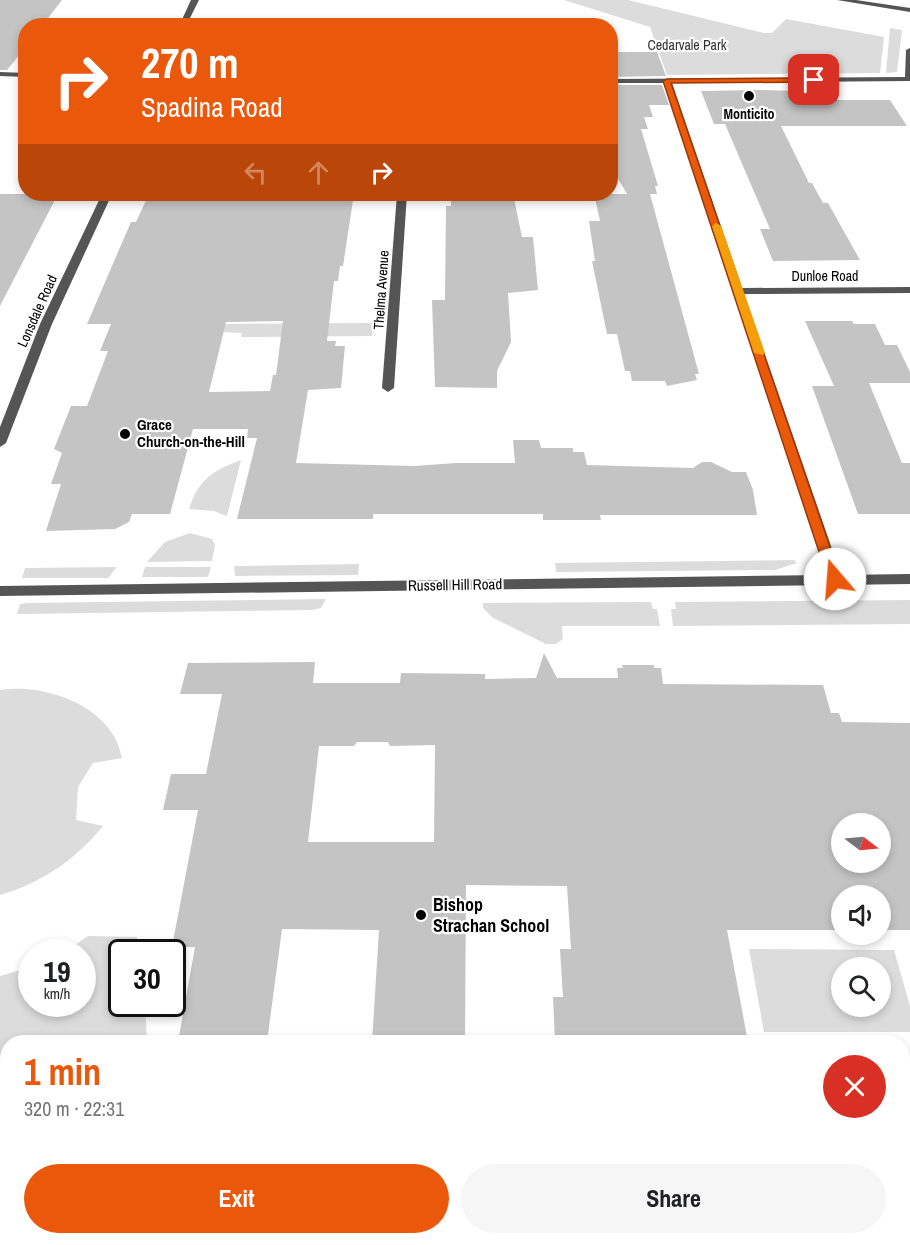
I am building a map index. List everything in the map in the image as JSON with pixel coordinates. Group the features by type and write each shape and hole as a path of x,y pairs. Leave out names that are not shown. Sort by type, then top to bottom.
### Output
{"street":[{"path":"186,18 195,0"},
{"path":"841,0 910,10"},
{"path":"618,81 910,79 910,50"},
{"path":"0,74 18,75"},
{"path":"667,81 740,291 835,579"},
{"name":"Lonsdale Road","path":"0,443 46,324 104,201"},
{"name":"Thelma Avenue","path":"388,388 401,201"},
{"name":"Dunloe Road","path":"740,291 910,290"},
{"name":"Russell Hill Road","path":"0,591 910,579"}],"green space":[{"name":"Cedarvale Park","path":"564,0 628,0 764,33 772,33 786,19 884,37 880,73 667,75 650,27"},
{"path":"890,28 902,30 897,72 886,73"},
{"path":"373,323 372,336 241,337 242,333 222,332 224,324"},
{"path":"241,460 227,516 214,511 189,509 197,490 208,477"},
{"path":"190,533 212,539 215,545 212,561 147,562 165,542"},
{"path":"794,560 797,563 775,570 556,572 555,563"},
{"path":"359,564 358,575 235,576 234,566"},
{"path":"117,567 108,578 22,578 25,568"},
{"path":"145,567 211,567 208,577 142,577"},
{"path":"326,599 321,608 312,610 17,614 20,604 28,603"},
{"path":"910,600 910,624 673,626 671,609 676,609 675,602"},
{"path":"651,602 653,609 657,609 660,626 562,626 563,639 556,644 546,644 493,618 483,608 483,603"},
{"path":"0,690 38,690 75,702 92,712 106,725 116,740 122,758 93,763 78,787 76,820 103,826 93,838 70,859 44,877 0,895"},
{"path":"88,936 137,937 137,939 108,939 108,1017 146,1017 147,1035 0,1035 0,976 18,971 18,1017 96,1017 96,939 84,939"},
{"path":"749,949 894,950 910,1006 910,1032 764,1032"}],"building":[{"path":"0,0 62,0 48,18 18,18 18,57 7,70 0,70"},
{"path":"618,52 657,52 666,76 618,77"},
{"path":"618,85 662,85 669,105 649,105 653,117 644,117 648,129 641,129 658,186 655,186 657,194 650,194 699,374 695,374 697,380 667,386 665,381 632,381 630,371 625,371 617,334 607,334 592,261 595,261 589,221 600,221 596,201 618,201 618,194 627,194 618,179"},
{"path":"701,91 798,91 802,100 890,100 907,126 781,126 809,183 812,183 823,203 828,203 860,260 773,261 760,229 770,229 725,124 714,124"},
{"path":"0,194 18,194 18,201 54,201 0,306"},
{"path":"146,201 353,201 343,266 340,266 338,281 334,281 327,341 336,341 335,346 345,346 341,388 308,390 296,463 415,466 515,463 513,440 539,440 541,448 573,448 573,452 584,452 587,465 693,468 702,462 711,462 732,472 746,472 753,490 757,515 600,515 601,520 543,520 543,514 373,514 373,519 237,519 257,438 247,438 248,429 193,429 170,514 132,514 129,522 115,529 46,531 61,484 51,484 62,453 54,449 71,406 87,406 108,351 100,351 111,324 87,324 131,222 136,222","holes":["283,321 276,375 273,375 270,391 209,392 226,322"]},
{"path":"451,201 514,201 522,237 533,237 538,290 508,293 511,342 497,371 497,388 435,387 432,300 445,300 446,206 451,206"},
{"path":"805,321 852,321 854,324 875,324 885,345 897,345 910,372 910,383 869,383 902,463 910,463 910,514 858,514 812,386 834,386"},
{"path":"544,653 557,678 618,678 617,668 623,668 622,665 654,665 654,668 661,668 663,684 823,685 831,713 839,713 842,722 910,723 910,930 891,930 891,885 831,885 831,930 727,930 747,1035 555,1035 553,997 563,997 560,949 571,949 567,886 466,885 465,1035 372,1035 379,930 282,929 268,1035 179,1035 182,1017 186,1017 186,997 195,947 186,947 186,939 174,939 198,810 163,810 171,774 206,774 222,694 180,694 188,663 315,662 313,683 400,683 401,673 485,674 485,679 536,678","holes":["357,742 388,742 390,746 435,745 434,842 308,842 319,746 354,746"]}],"slow traffic":[{"path":"716,226 740,291 759,353"}],"place":[{"name":"Monticito","path":"749,96"},
{"name":"Grace Church-on-the-Hill","path":"125,434"},
{"name":"Bishop Strachan School","path":"421,915"}],"route":[{"path":"814,80 667,81 740,291 835,579"}]}
